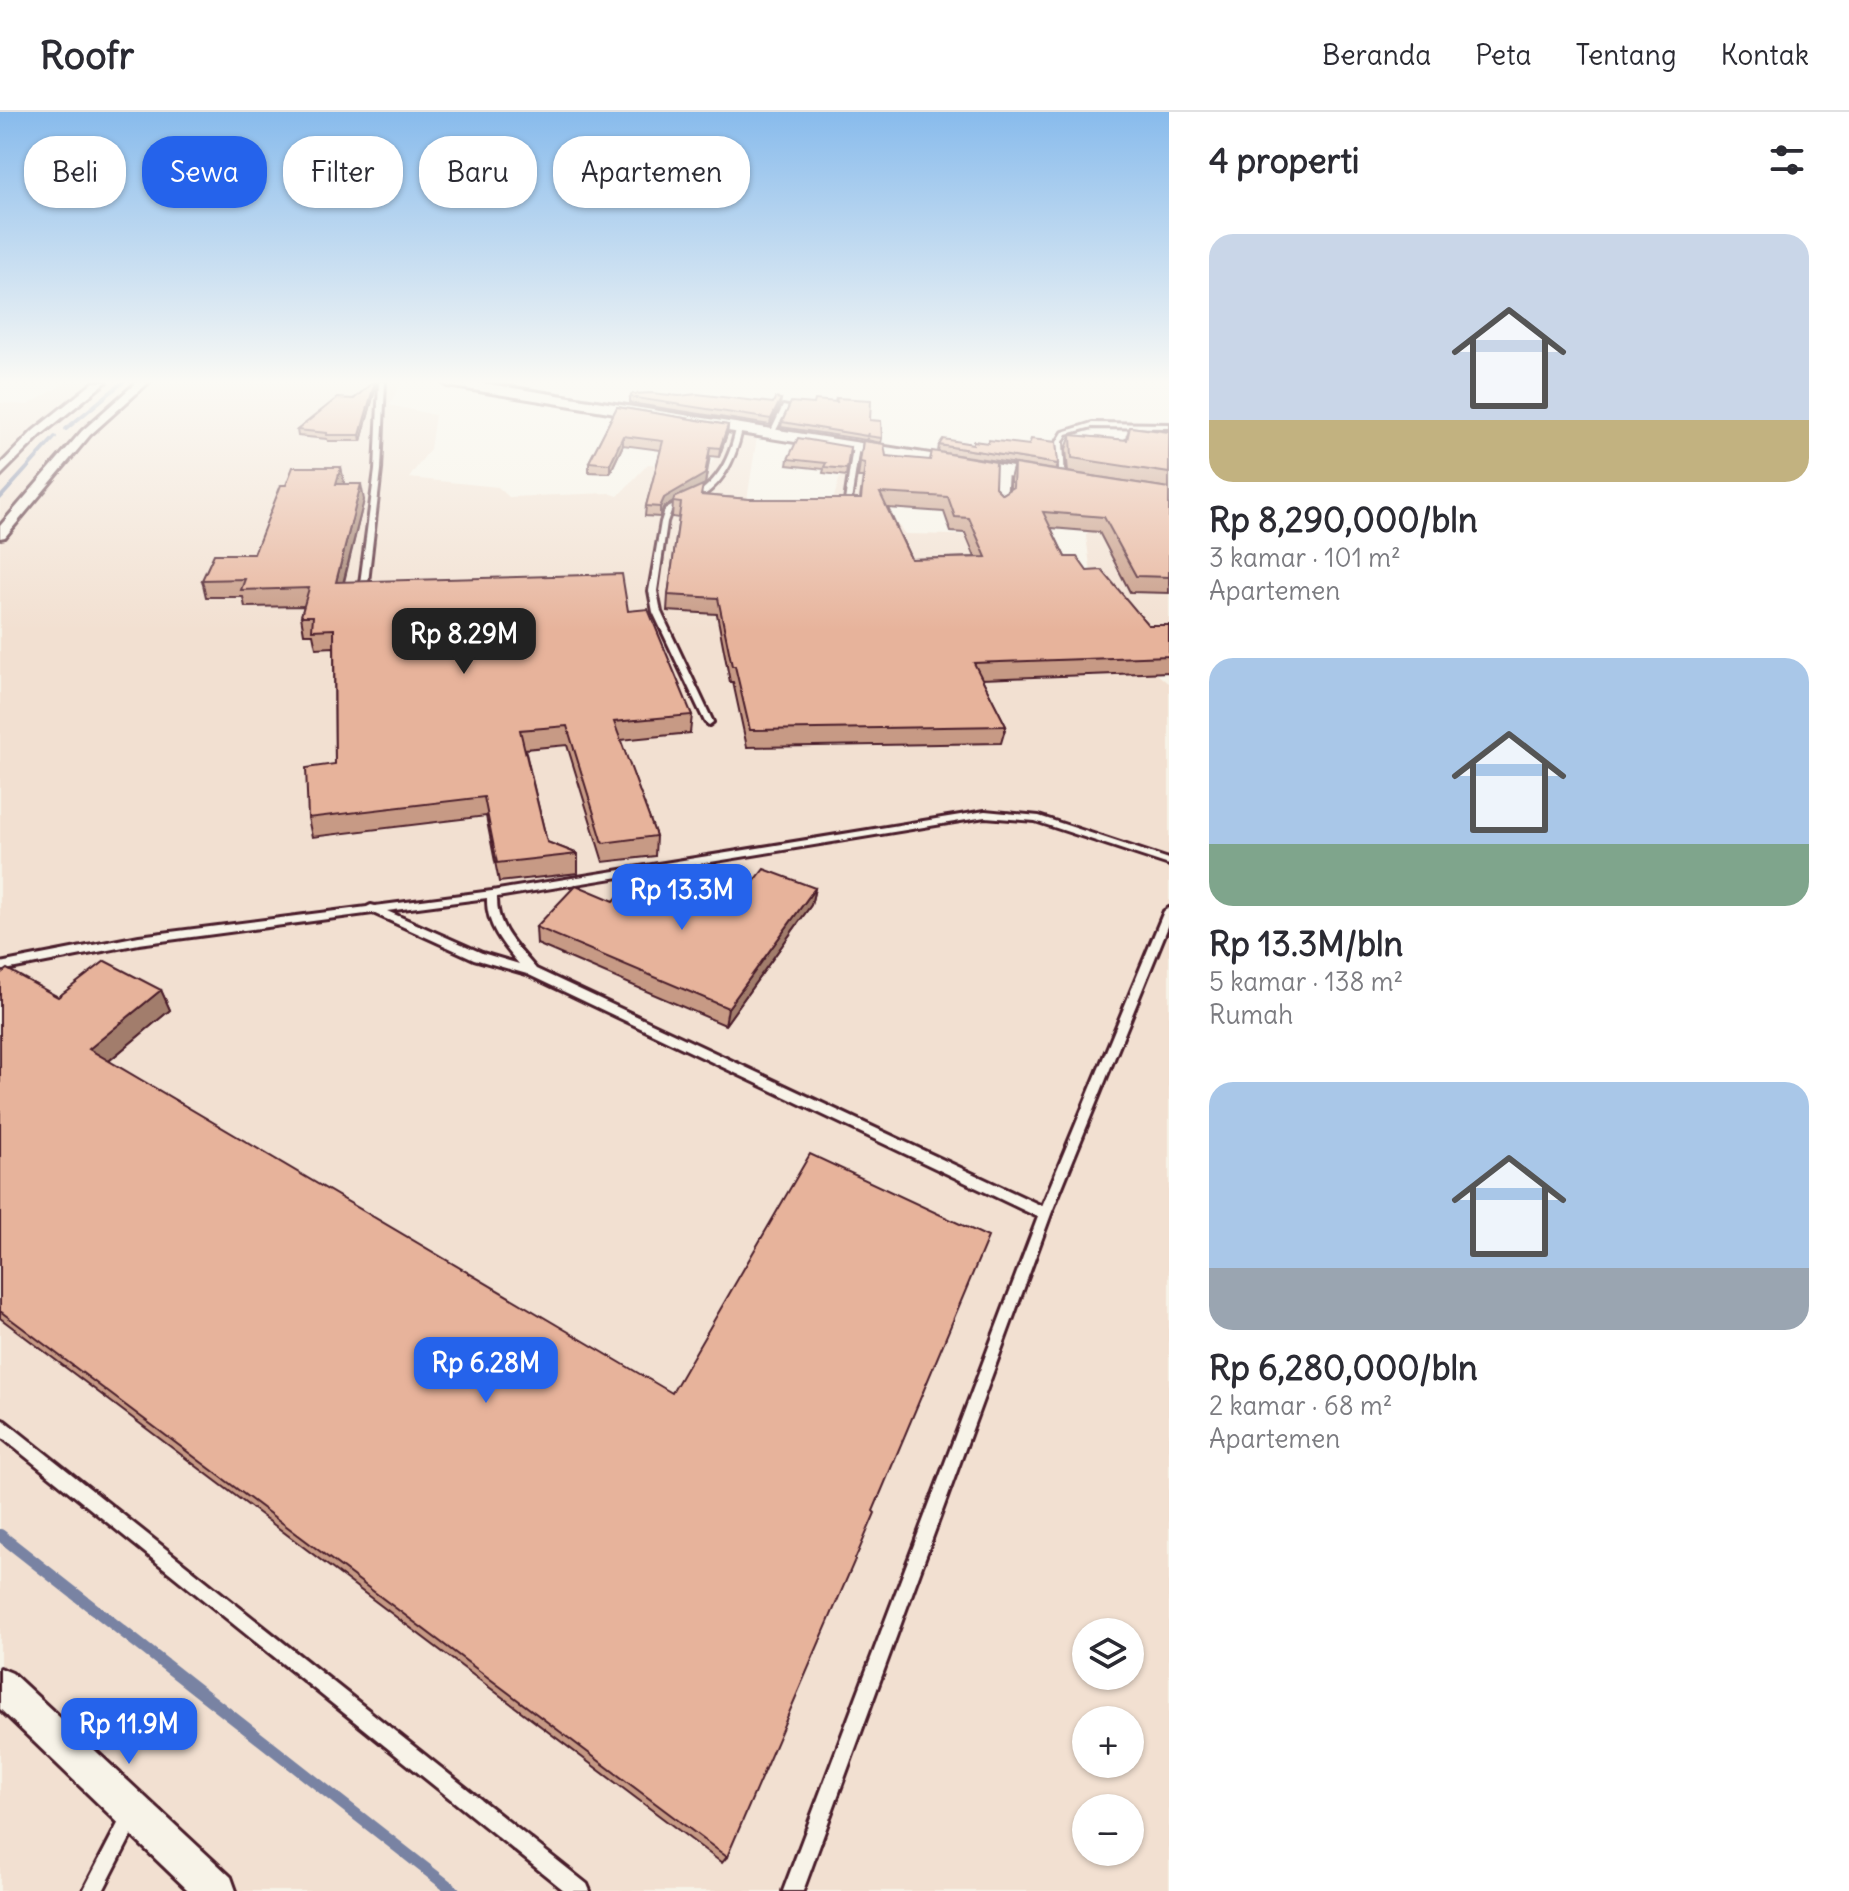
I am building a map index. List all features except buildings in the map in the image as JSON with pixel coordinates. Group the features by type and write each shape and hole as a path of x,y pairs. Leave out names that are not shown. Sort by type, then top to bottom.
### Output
{"street":[{"path":"0,534 51,465"},
{"path":"970,465 1070,481"},
{"path":"1000,502 1002,470"},
{"path":"0,1685 217,1891"}],"lane":[{"path":"363,591 378,465"},
{"path":"709,722 657,612 653,591 668,510 696,498 730,465"},
{"path":"847,508 853,465"},
{"path":"1066,465 1070,481"},
{"path":"0,967 139,940 492,894 985,814 1036,818 1169,862"},
{"path":"492,894 490,910 500,934 531,971"},
{"path":"371,908 478,956 531,971 1045,1214"},
{"path":"793,1891 1045,1214 1169,911"},
{"path":"0,1426 580,1891"},
{"path":"93,1891 134,1813"}],"shaded area":[{"path":"0,465 418,465 409,478 498,487 509,497 609,493 618,496 647,465 707,470 710,465 753,465 746,506 832,504 843,465 883,465 885,508 905,534 1010,536 1091,573 1086,536 1106,490 1169,536 1169,672 1156,673 1169,684 1169,1891 0,1891"}],"waterway":[{"path":"0,498 30,465"},
{"path":"0,1535 454,1891"}]}
